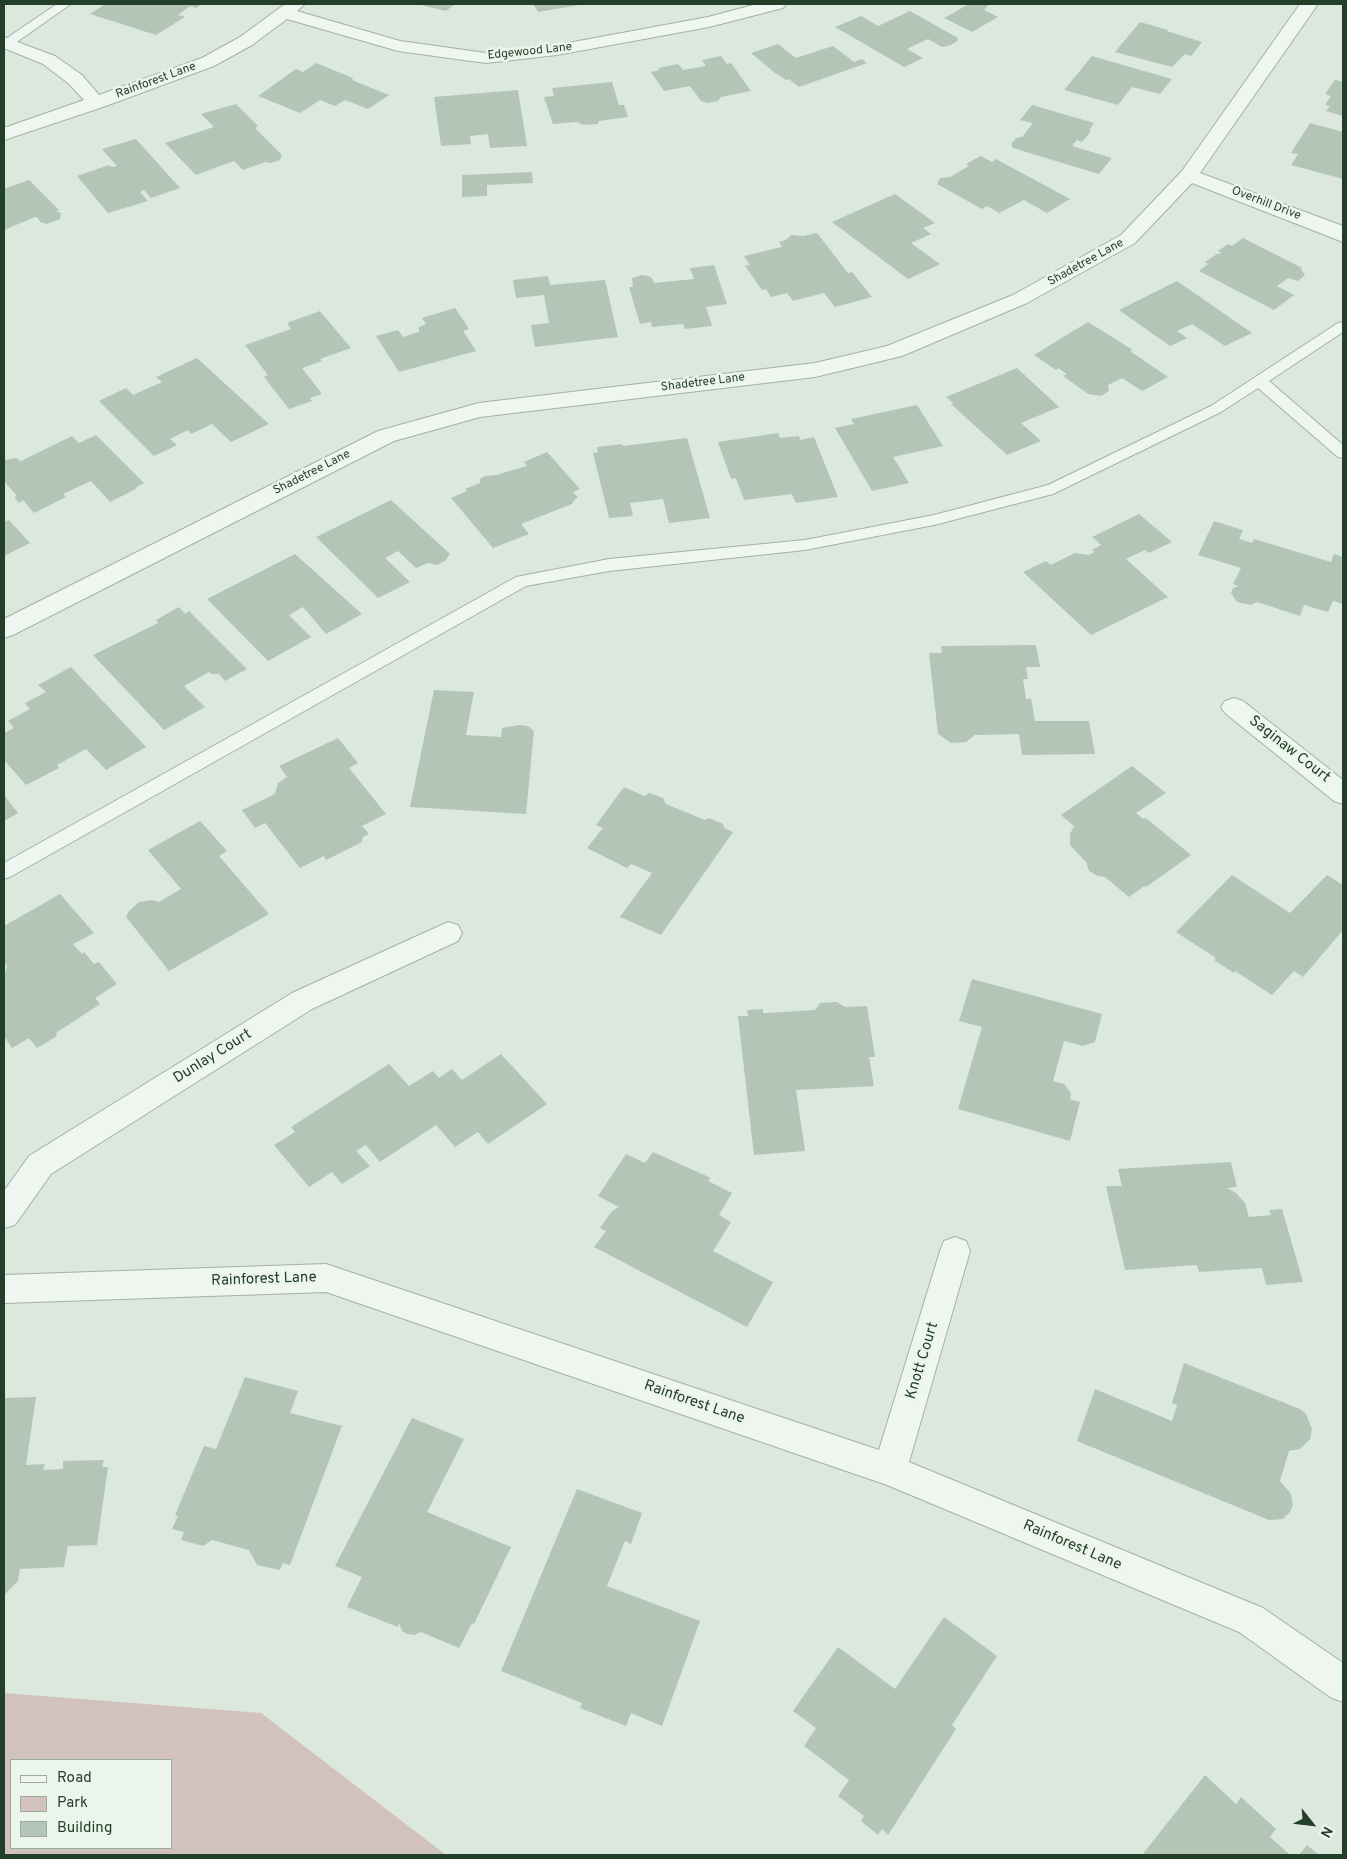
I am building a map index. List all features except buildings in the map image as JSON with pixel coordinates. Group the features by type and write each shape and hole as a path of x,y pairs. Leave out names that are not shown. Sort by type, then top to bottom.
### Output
{"street":[{"name":"Edgewood Lane","path":"290,8 398,46 486,58 558,50 709,22 777,4"},
{"name":"Shadetree Lane","path":"4,629 386,436 479,410 815,370 894,351 1020,299 1128,239 1188,175 1309,4"},
{"name":"Rainforest Lane","path":"4,134 168,78 208,62 246,40 290,8"},
{"path":"6,42 49,60 76,79 96,103"},
{"name":"Overhill Drive","path":"1188,175 1337,231 1343,236"},
{"name":"Saginaw Court","path":"1234,707 1343,794"},
{"name":"Dunlay Court","path":"4,1214 40,1165 302,1002 448,933"},
{"name":"Knott Court","path":"890,1470 955,1251"},
{"name":"Rainforest Lane","path":"4,1289 326,1278 890,1470 1251,1620 1343,1684"}],"lane":[{"path":"6,42 65,4"},
{"path":"4,872 522,580 609,565 805,545 934,520 1053,489 1216,409 1343,326"},
{"path":"1259,381 1343,453"}],"green space":[{"path":"4,1693 261,1713 446,1855 4,1855"}]}
